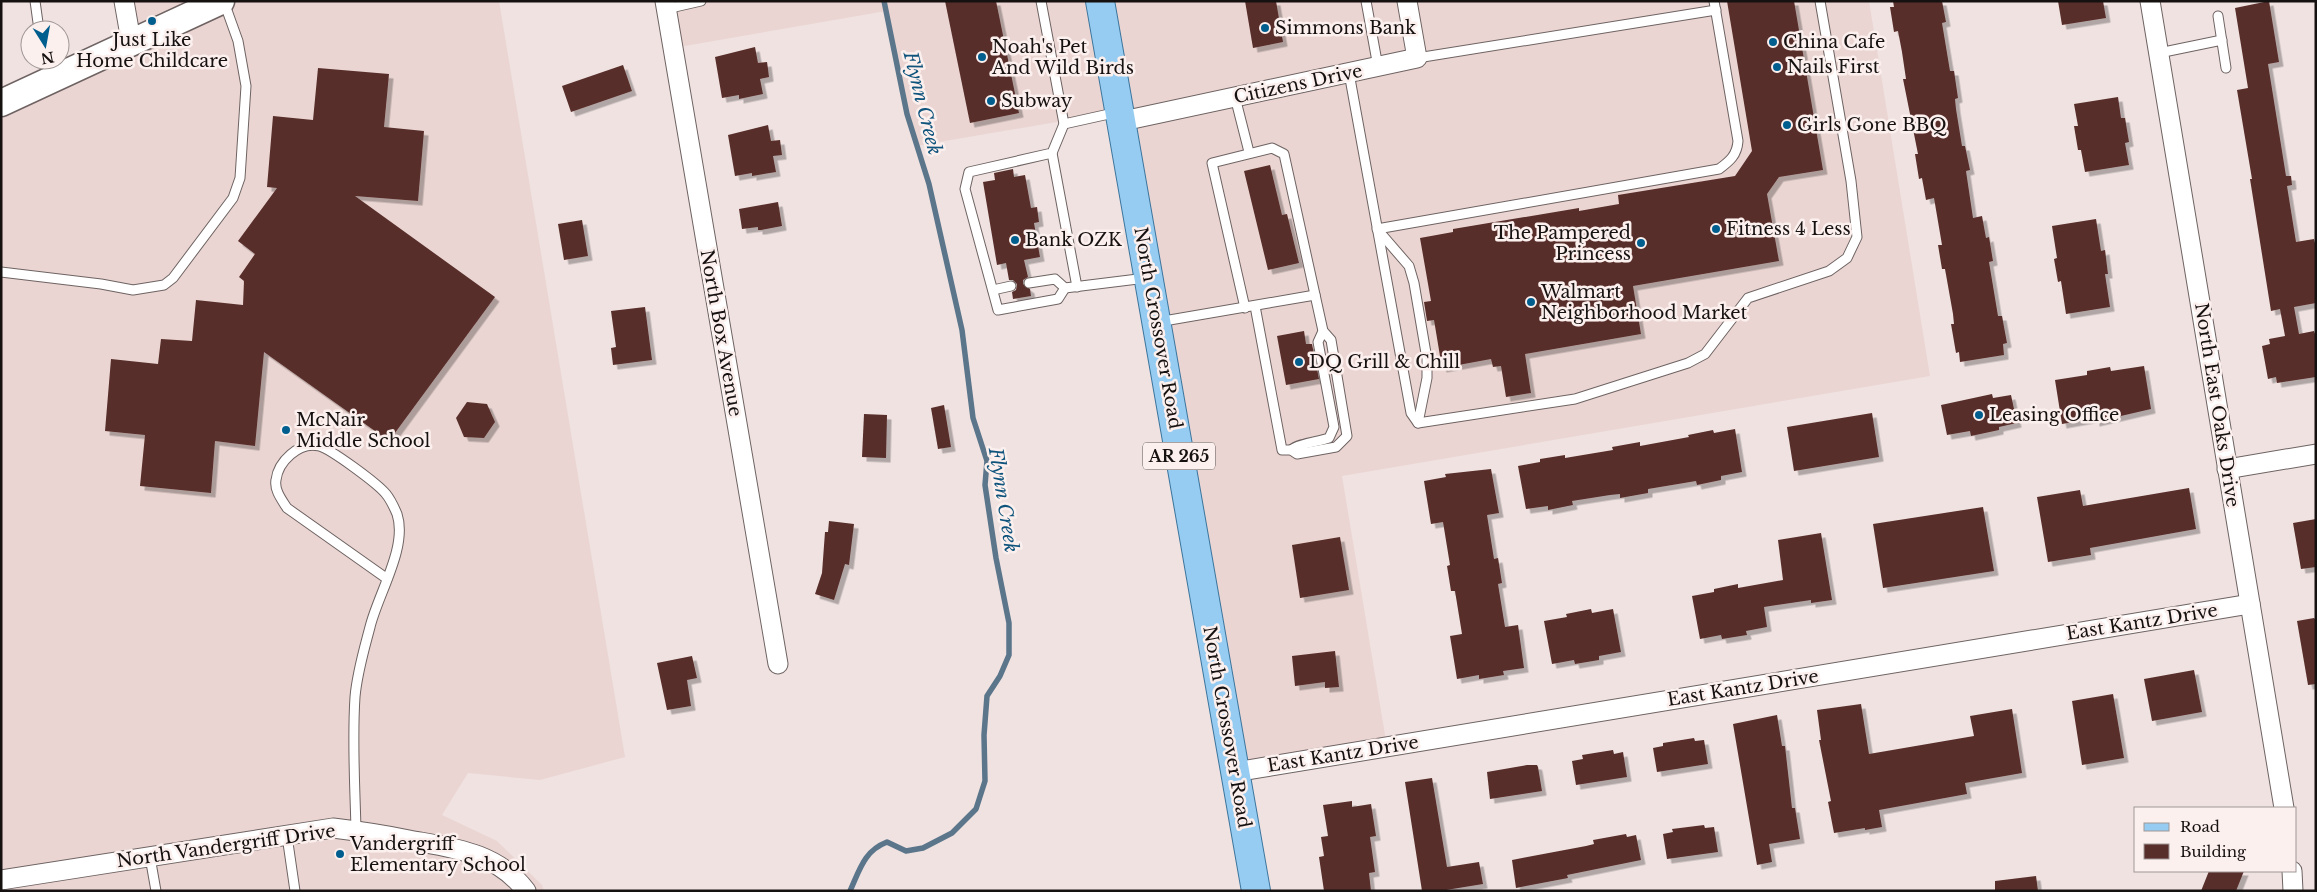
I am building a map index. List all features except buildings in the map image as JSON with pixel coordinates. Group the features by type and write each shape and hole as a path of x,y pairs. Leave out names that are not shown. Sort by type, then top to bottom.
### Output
{"main road":[{"path":"70,62 131,41 222,1"},
{"name":"North Crossover Road","path":"1100,1 1122,116 1156,322 1256,891"},
{"path":"1,103 50,70"}],"street":[{"path":"124,1 131,41"},
{"path":"1407,1 1417,58"},
{"name":"North East Oaks Drive","path":"2150,1 2284,807"},
{"name":"North Box Avenue","path":"666,5 778,664"},
{"name":"Citizens Drive","path":"1122,116 1236,97 1417,58"},
{"path":"2227,469 2316,454"},
{"name":"East Kantz Drive","path":"1236,772 2250,604"},
{"name":"North Vandergriff Drive","path":"1,880 333,828 356,830 476,854 505,869 526,891"},
{"path":"2292,872 2293,891"}],"lane":[{"path":"35,1 38,20"},
{"path":"1,272 102,284 133,290 164,285 173,278 233,198 240,178 246,86 238,42 222,1"},
{"path":"666,5 701,1"},
{"path":"1041,1 1064,124 1052,153 1078,287"},
{"path":"1366,1 1378,67"},
{"path":"1418,423 1575,399 1688,363 1705,354 1748,298 1829,272 1847,258 1857,237 1851,181 1820,1"},
{"path":"1377,229 1719,168 1730,161 1737,151 1738,141 1715,6 1417,58"},
{"path":"2218,16 2226,68"},
{"path":"2159,53 2222,40"},
{"path":"1348,73 1411,413 1418,423"},
{"path":"1236,97 1250,152"},
{"path":"1064,124 1122,116"},
{"path":"1245,308 1212,163 1272,148 1284,154 1323,331 1331,340 1348,436 1336,447 1297,454 1291,450 1282,450 1255,306"},
{"path":"1052,153 970,172 965,189 998,310 1058,300 1065,288"},
{"path":"1377,229 1409,266 1414,283 1427,359 1427,378 1418,423"},
{"path":"1029,283 1055,279 1065,288 1149,277"},
{"path":"993,290 1011,286"},
{"path":"1156,322 1315,295"},
{"path":"1291,450 1296,445 1313,444 1329,438 1334,427 1318,342 1323,331"},
{"path":"356,830 355,696 370,624 386,578 400,530 393,505 385,493 328,449 317,445 304,447 291,454 281,465 275,482 279,495 287,508 386,578"},
{"path":"286,836 295,891"},
{"path":"150,857 156,891"}],"shaded area":[{"name":"McNair Middle School","path":"124,1 499,1 625,757 540,780 468,773 442,815 497,841 542,885 544,891 1,891 1,103 131,41"},
{"path":"665,1 1869,1 1930,376 1342,476 1387,747 1235,772 1121,111 916,146 907,114 886,11 673,48"}],"waterway":[{"name":"Flynn Creek","path":"850,891 860,868 873,850 879,846 887,842 906,851 923,848 952,833 976,809 985,781 984,735 987,696 1000,676 1009,655 1009,623 996,558 985,485 987,461 973,418 962,330 929,184 907,114 884,1"}],"place":[{"name":"Just Like Home Childcare","path":"152,21"},
{"name":"Simmons Bank","path":"1265,28"},
{"name":"China Cafe","path":"1773,42"},
{"name":"Noah's Pet And Wild Birds","path":"982,57"},
{"name":"Nails First","path":"1777,67"},
{"name":"Subway","path":"991,101"},
{"name":"Girls Gone BBQ","path":"1787,125"},
{"name":"Fitness 4 Less","path":"1716,229"},
{"name":"Bank OZK","path":"1015,240"},
{"name":"The Pampered Princess","path":"1641,243"},
{"name":"Walmart Neighborhood Market","path":"1531,302"},
{"name":"DQ Grill & Chill","path":"1299,362"},
{"name":"Leasing Office","path":"1979,415"},
{"name":"McNair Middle School","path":"286,430"},
{"name":"Vandergriff Elementary School","path":"340,854"}]}
